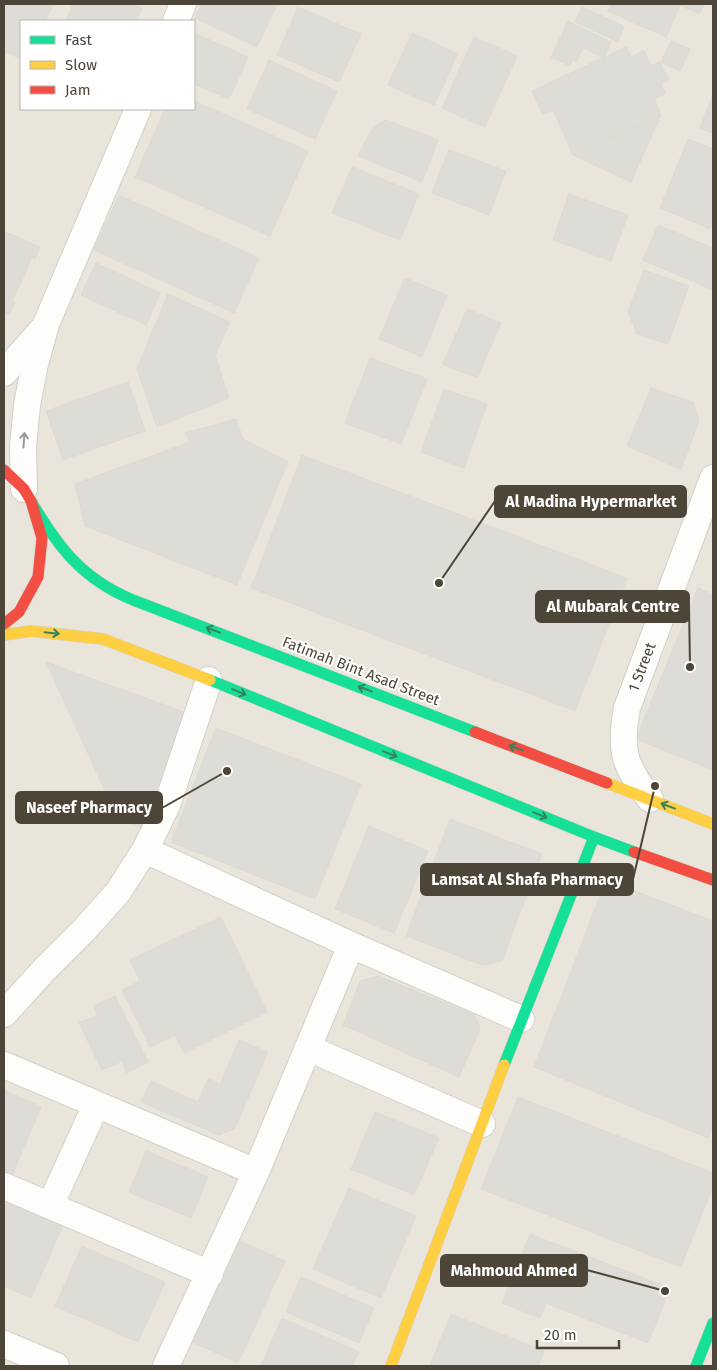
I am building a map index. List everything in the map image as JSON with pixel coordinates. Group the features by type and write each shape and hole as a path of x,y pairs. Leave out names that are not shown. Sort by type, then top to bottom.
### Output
{"street":[{"path":"176,20 183,4"},
{"path":"4,624 19,612 38,577 42,538 27,495 23,447 27,406 35,364 46,324 138,110"},
{"path":"4,373 46,324"},
{"path":"4,470 27,495"},
{"name":"1 Street","path":"650,800 635,780 625,757 622,732 626,708 713,478"},
{"name":"Fatimah Bint Asad Street","path":"27,495 49,533 72,561 101,584 196,623 713,824"},
{"path":"4,634 31,631 103,639 209,680 594,837 713,880"},
{"path":"4,1014 118,892 146,850 168,805 209,680"},
{"path":"391,1366 521,1019 594,837"},
{"path":"146,850 351,945 521,1019"},
{"path":"166,1366 256,1172 351,945"},
{"path":"308,1048 482,1124"},
{"path":"4,1065 256,1172"},
{"path":"50,1206 96,1105"},
{"path":"4,1186 210,1274"},
{"path":"696,1366 713,1322"},
{"path":"4,1344 56,1366"}],"shaded area":[{"path":"4,4 713,4 713,1366 4,1366"}],"building":[{"path":"4,4 53,4 45,20 20,20 20,59 4,51"},
{"path":"73,4 131,4 142,8 136,20 66,20"},
{"path":"202,4 277,4 257,47 195,18"},
{"path":"611,4 704,4 699,14 680,5 666,37 608,11"},
{"path":"298,7 361,34 339,82 277,55"},
{"path":"582,7 624,26 618,42 575,22"},
{"path":"568,21 611,42 604,58 583,48 577,61 573,59 570,66 551,57"},
{"path":"195,33 248,57 229,99 195,84"},
{"path":"412,33 458,54 434,105 388,85"},
{"path":"474,37 517,56 485,127 442,108"},
{"path":"671,41 690,49 680,71 661,62"},
{"path":"626,47 631,57 644,51 651,66 660,62 669,80 661,84 666,93 654,99 661,115 573,155 553,110 543,114 532,91"},
{"path":"269,60 337,91 315,139 247,109"},
{"path":"713,94 713,133 700,128"},
{"path":"195,101 308,151 270,236 135,177 165,110 195,110"},
{"path":"661,115 631,182 573,155"},
{"path":"386,120 438,140 422,182 358,156 373,127"},
{"path":"688,139 713,149 713,222 710,229 660,208"},
{"path":"449,150 506,171 489,215 432,193"},
{"path":"352,167 419,194 400,240 332,213"},
{"path":"569,194 628,215 611,261 553,240"},
{"path":"119,195 259,258 234,313 94,250"},
{"path":"658,225 713,248 713,290 643,260"},
{"path":"4,231 40,247 35,259 32,258 12,301 15,302 9,315 4,313"},
{"path":"96,263 160,293 146,325 81,295"},
{"path":"644,270 689,286 668,344 637,334 628,312"},
{"path":"405,278 447,295 422,357 379,339"},
{"path":"168,294 230,322 215,355 229,398 157,427 137,369"},
{"path":"467,309 501,323 477,378 443,364"},
{"path":"370,358 427,379 401,444 345,423"},
{"path":"128,382 145,431 63,460 46,411"},
{"path":"651,388 693,402 699,421 681,469 627,446"},
{"path":"444,389 487,404 464,468 421,452"},
{"path":"236,419 243,439 288,462 237,585 85,526 75,484 190,442 185,433"},
{"path":"302,455 627,578 575,711 251,588"},
{"path":"698,588 713,595 713,770 636,739"},
{"path":"46,662 195,716 151,831 118,819"},
{"path":"216,728 361,784 315,899 171,842"},
{"path":"450,819 542,854 502,961 482,965 406,936"},
{"path":"369,826 428,851 394,933 335,909"},
{"path":"619,885 713,921 713,1125 708,1138 534,1067 602,891"},
{"path":"221,917 267,1012 184,1053 175,1035 150,1047 122,990 140,981 130,960"},
{"path":"378,976 475,1015 480,1029 459,1077 343,1025 360,981"},
{"path":"115,996 148,1062 127,1073 122,1061 102,1070 79,1023 98,1015 94,1006"},
{"path":"239,1040 268,1052 235,1128 219,1135 141,1102 151,1081 198,1102 208,1079 220,1084"},
{"path":"4,1090 41,1107 8,1184 4,1182"},
{"path":"518,1097 713,1173 713,1186 681,1267 481,1189"},
{"path":"375,1112 439,1138 414,1195 351,1169"},
{"path":"146,1151 208,1177 191,1218 129,1192"},
{"path":"349,1188 416,1216 381,1298 313,1269"},
{"path":"4,1195 65,1221 31,1298 4,1286"},
{"path":"530,1234 670,1288 648,1343 546,1303 540,1318 502,1303"},
{"path":"231,1237 285,1261 238,1363 184,1338"},
{"path":"82,1246 165,1282 138,1342 55,1306"},
{"path":"301,1277 374,1308 359,1343 286,1312"},
{"path":"451,1314 544,1351 538,1366 430,1366"},
{"path":"282,1318 359,1352 352,1366 261,1366"}],"traffic: fast":[{"path":"31,501 51,533 73,560 85,572 115,592 475,732"},
{"path":"210,680 634,852"},
{"path":"504,1065 594,837"},
{"path":"696,1366 713,1323"}],"traffic: slow":[{"path":"4,635 31,631 103,639 210,680"},
{"path":"607,783 713,824"},
{"path":"391,1366 504,1065"}],"traffic: jam":[{"path":"4,470 24,489 31,501 42,538 38,577 19,612 4,624"},
{"path":"475,732 607,783"},
{"path":"634,852 713,880"}],"place":[{"name":"Al Madina Hypermarket","path":"439,583"},
{"name":"Al Mubarak Centre","path":"690,667"},
{"name":"Naseef Pharmacy","path":"227,771"},
{"name":"Lamsat Al Shafa Pharmacy","path":"655,786"},
{"name":"Mahmoud Ahmed","path":"665,1291"}]}
